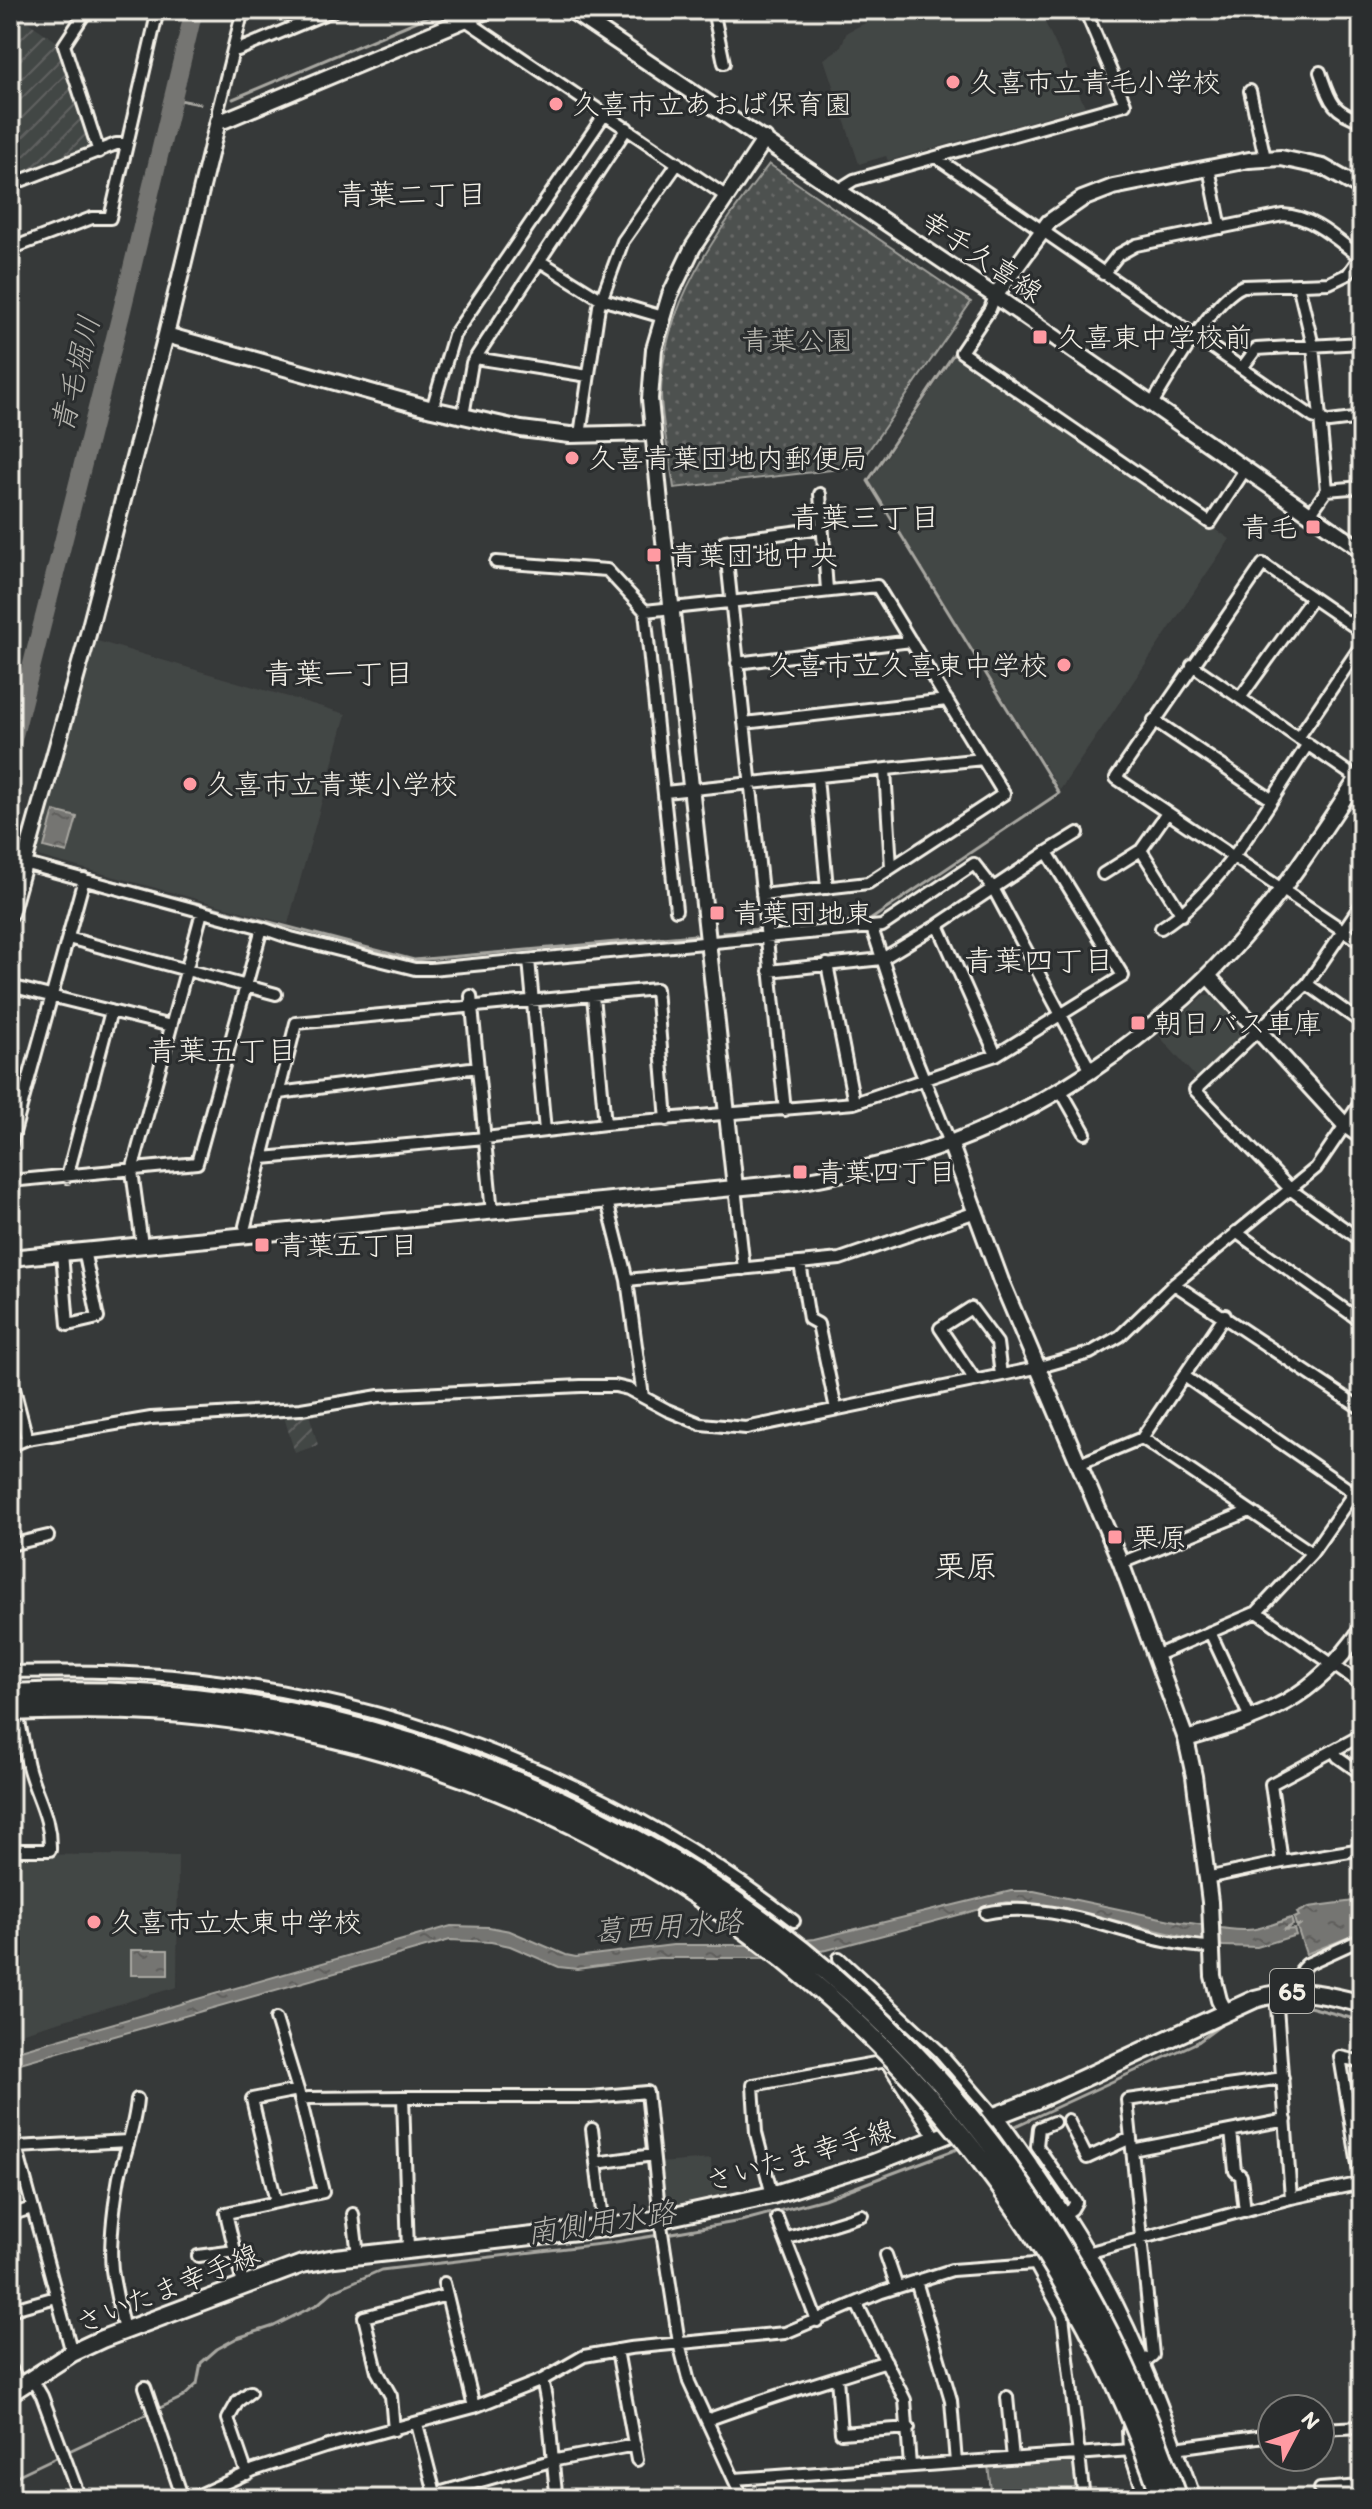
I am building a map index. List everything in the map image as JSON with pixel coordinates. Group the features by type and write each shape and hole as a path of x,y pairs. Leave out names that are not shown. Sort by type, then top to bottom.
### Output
{"highway":[{"path":"10,1694 90,1692 195,1698 288,1713 374,1733 450,1757 561,1801 643,1844 748,1910 825,1971 890,2030 960,2105 994,2148 1046,2224 1097,2309 1140,2398 1178,2499"},
{"path":"13,1719 138,1709 193,1713 285,1728 384,1752 444,1771 554,1816 632,1857 746,1929 833,2000 902,2065 1002,2186 1048,2257 1091,2333 1136,2432 1162,2499"}],"main road":[{"name":"さいたま幸手線","path":"21,2386 72,2353 302,2264 604,2228 772,2195 996,2117 1093,2076 1225,2012 1276,1993 1299,1991 1362,2004"}],"street":[{"path":"87,10 64,45 99,152"},
{"path":"10,249 92,218 110,218 158,10"},
{"path":"10,914 86,642 166,335 243,10"},
{"path":"233,50 334,10"},
{"path":"218,121 458,15 488,10"},
{"name":"幸手久喜線","path":"570,10 765,139 1362,550"},
{"path":"713,10 724,63"},
{"path":"838,190 854,180 1125,104 1085,10"},
{"path":"458,15 727,197"},
{"path":"1320,72 1334,107 1343,115 1362,121"},
{"path":"1250,91 1265,158"},
{"path":"432,409 454,335 605,114"},
{"path":"463,416 475,358 627,128"},
{"path":"744,1269 652,433 651,373 670,295 693,247 765,139"},
{"path":"10,185 126,144"},
{"path":"937,158 1321,421 1362,418"},
{"path":"1246,468 1210,523 961,352 990,309 995,296 1041,231 1068,207 1098,192 1265,158 1304,161 1323,167 1362,189"},
{"path":"580,435 601,299 623,241 678,163"},
{"path":"1209,168 1221,228"},
{"path":"1103,274 1118,255 1136,245 1283,215 1296,215 1309,220 1361,255 1348,274 1339,280 1243,286 1232,291 1196,337 1152,404"},
{"path":"540,261 601,299 663,317"},
{"path":"1298,284 1313,346 1327,490 1310,514"},
{"path":"166,335 432,409 547,433 652,433"},
{"path":"1242,368 1256,349 1362,343"},
{"path":"475,358 588,376"},
{"path":"1327,490 1362,487"},
{"path":"820,494 827,590"},
{"path":"785,1110 725,541 822,528"},
{"path":"496,562 607,570 645,611 676,910"},
{"path":"1362,632 1263,564 1116,778 1362,943"},
{"path":"645,611 877,586 1004,794 868,883 762,895"},
{"path":"1240,698 1312,598"},
{"path":"737,663 911,641"},
{"path":"1298,738 1362,644"},
{"path":"10,1258 797,1182 864,1169 950,1143 1008,1117 1091,1071 1156,1023 1208,976 1282,890 1360,775 1298,738 1192,665"},
{"path":"744,723 947,700"},
{"path":"1154,720 1271,799"},
{"path":"1161,928 1182,915 1233,857 1308,744"},
{"path":"665,792 983,759"},
{"path":"885,770 891,867"},
{"path":"817,777 827,888"},
{"path":"1103,874 1141,850 1167,813"},
{"path":"769,971 882,959 1078,833"},
{"path":"1141,850 1182,915"},
{"path":"263,1158 854,1103 996,1055 1123,976 1047,852"},
{"path":"23,863 415,969 872,928 882,926 974,864 993,888 1091,1071"},
{"path":"10,1147 84,879"},
{"path":"1362,903 1307,984 1195,1090 1291,1190 1362,1241"},
{"path":"142,1245 132,1171 202,912"},
{"path":"938,925 996,1055"},
{"path":"10,1181 197,1163 262,928"},
{"path":"872,928 925,1080 1036,1368 1121,1563 1186,1739 1194,1776 1212,1924 1216,1990 1225,2012"},
{"path":"68,938 276,994"},
{"path":"529,960 545,1131"},
{"path":"827,964 854,1103"},
{"path":"1208,976 1345,1125 1362,1137"},
{"path":"1307,984 1362,1023"},
{"path":"10,986 171,1026"},
{"path":"245,1226 296,1023 471,1001 532,1002 656,989 667,1120"},
{"path":"593,996 605,1124"},
{"path":"471,1001 492,1213"},
{"path":"67,1177 111,1011"},
{"path":"279,1093 478,1067"},
{"path":"1060,1089 1085,1133"},
{"path":"10,1446 27,1439 151,1418 301,1409 379,1396 615,1386 701,1424 746,1428 1036,1368 1090,1353 1120,1336 1174,1284 1316,1168 1362,1100"},
{"path":"607,1201 627,1280 643,1397"},
{"path":"627,1280 840,1259 976,1212"},
{"path":"1236,1232 1362,1322"},
{"path":"62,1253 68,1325 98,1318 84,1250"},
{"path":"800,1263 809,1319 818,1324 836,1409"},
{"path":"1174,1284 1225,1315 1362,1409"},
{"path":"975,1380 940,1328 971,1308 997,1343 1001,1375"},
{"path":"1079,1464 1142,1438 1225,1315"},
{"path":"10,1373 27,1439"},
{"path":"1184,1376 1354,1493"},
{"path":"1142,1438 1312,1553"},
{"path":"1157,1655 1257,1612 1312,1553 1362,1481"},
{"path":"1121,1563 1250,1511"},
{"path":"10,1545 48,1536"},
{"path":"1257,1612 1362,1685"},
{"path":"1186,1739 1251,1720 1298,1696 1334,1665 1362,1629"},
{"path":"1210,1632 1251,1720"},
{"path":"10,1850 50,1850 49,1821 13,1719 10,1673 68,1671 190,1677 327,1701 409,1723 483,1748 588,1791 700,1855 794,1921"},
{"path":"1282,1862 1271,1784 1362,1735"},
{"path":"1334,1751 1362,1774"},
{"path":"1206,1878 1362,1849"},
{"path":"986,1913 1014,1910 1040,1912 1212,1946"},
{"path":"1299,1991 1302,1969 1307,1964 1362,1939"},
{"path":"839,1958 939,2051 996,2117 1063,2215 1099,2274 1143,2363 1193,2499"},
{"path":"1276,1993 1291,2198"},
{"path":"243,2285 226,2213 323,2192 276,2019"},
{"path":"190,2499 247,2474 325,2447 474,2407 542,2380 584,2356 785,2333 897,2287 952,2270 1035,2264 1087,2253 1291,2198 1361,2183 1340,2057 1362,2062"},
{"path":"772,2195 756,2133 753,2085 886,2061 937,2140"},
{"path":"1143,2363 1153,2355 1127,2100 1283,2078"},
{"path":"276,2202 252,2099 299,2095 591,2097 647,2092 660,2219 679,2343 689,2382 743,2499"},
{"path":"403,2097 408,2251"},
{"path":"124,2331 112,2269 112,2242 119,2180 135,2123 137,2099"},
{"path":"1068,2120 1087,2158 1131,2138"},
{"path":"1132,2150 1286,2120"},
{"path":"1054,2122 1039,2128 1037,2146 1076,2202 1063,2215"},
{"path":"10,2124 72,2353"},
{"path":"592,2129 604,2228"},
{"path":"1231,2131 1235,2171 1241,2176 1245,2211"},
{"path":"16,2147 128,2141"},
{"path":"596,2163 653,2155"},
{"path":"10,2215 32,2208"},
{"path":"353,2214 358,2255"},
{"path":"785,2239 862,2215"},
{"path":"777,2218 817,2321"},
{"path":"198,2256 235,2251"},
{"path":"886,2255 897,2287"},
{"path":"1035,2264 1063,2315 1084,2499"},
{"path":"1099,2274 1118,2334 1127,2390 1131,2450 1148,2499"},
{"path":"916,2281 951,2400 956,2463"},
{"path":"444,2283 474,2407"},
{"path":"394,2430 391,2396 377,2371 364,2317 447,2295"},
{"path":"10,2310 56,2297"},
{"path":"857,2304 905,2400 910,2466"},
{"path":"617,2350 637,2460"},
{"path":"707,2420 776,2394 793,2392 886,2361"},
{"path":"10,2367 21,2386 42,2396 80,2499"},
{"path":"837,2377 841,2433 909,2428"},
{"path":"542,2380 549,2410 551,2461 557,2499"},
{"path":"145,2387 183,2499"},
{"path":"247,2474 228,2419 238,2401 250,2392"},
{"path":"1007,2397 1013,2459"},
{"path":"417,2424 436,2496 551,2461 635,2445"},
{"path":"1336,2428 1362,2427"},
{"path":"1175,2448 1256,2437"},
{"path":"735,2479 1131,2450"},
{"path":"1320,2489 1362,2486"}],"shaded area":[{"path":"10,10 59,43 93,144 92,150 10,181"},
{"name":"久喜市立青毛小学校","path":"892,10 1039,10 1085,106 888,161 886,156 859,164 824,59 840,48 847,32"},
{"name":"久喜市立久喜東中学校","path":"956,354 1230,539 1060,790 870,482"},
{"name":"久喜市立青葉小学校","path":"94,640 346,714 288,924 34,855"},
{"path":"1204,995 1212,996 1245,1032 1245,1037 1198,1080 1159,1036"},
{"path":"309,1414 318,1445 295,1453 284,1417"},
{"name":"久喜市立太東中学校","path":"10,1854 178,1856 177,1987 10,2036"},
{"path":"711,2159 716,2190 728,2189 729,2200 664,2213 658,2163"}],"green space":[{"name":"青葉公園","path":"769,164 971,302 857,467 674,488 661,404 664,360 671,329 696,270"},
{"path":"1073,2457 1077,2461 1079,2499 992,2499 988,2465"}],"water":[{"path":"54,811 77,817 67,853 44,847"},
{"path":"1011,1891 1034,1891 1180,1922 1230,1929 1257,1929 1291,1918 1293,1925 1283,1930 1294,1929 1296,1935 1257,1947 1223,1946 1036,1904 1007,1902 827,1950 772,1958 658,1958 577,1969 559,1967 510,1946 450,1940 10,2066 10,2053 451,1926 510,1931 576,1957 673,1945 755,1945 815,1939"},
{"path":"1362,1900 1362,1932 1306,1954 1297,1927 1300,1925 1296,1925 1294,1918 1299,1916 1297,1913 1309,1907"},
{"path":"131,1950 168,1950 168,1975 131,1975"}],"waterway":[{"name":"青毛堀川","path":"10,751 122,310 194,10"},
{"path":"233,99 443,10"},
{"path":"174,99 200,104"},
{"path":"723,932 870,920 1059,793 868,481 957,349"},
{"path":"34,860 414,960 695,935"},
{"path":"1291,2002 1362,2021"},
{"name":"南側用水路","path":"1009,2129 1198,2042 1221,2025"},
{"name":"南側用水路","path":"666,2234 741,2221 824,2199 957,2149"},
{"name":"南側用水路","path":"10,2479 183,2397 197,2384 201,2363 217,2349 237,2338 274,2326 318,2304 333,2291 381,2270 659,2235"}],"place":[{"name":"久喜市立青毛小学校","path":"953,82"},
{"name":"久喜市立あおば保育園","path":"556,104"},
{"name":"久喜東中学校前","path":"1040,337"},
{"name":"久喜青葉団地内郵便局","path":"572,458"},
{"name":"青毛","path":"1313,527"},
{"name":"青葉団地中央","path":"654,555"},
{"name":"久喜市立久喜東中学校","path":"1064,665"},
{"name":"久喜市立青葉小学校","path":"190,784"},
{"name":"青葉団地東","path":"717,913"},
{"name":"朝日バス車庫","path":"1138,1023"},
{"name":"青葉四丁目","path":"800,1172"},
{"name":"青葉五丁目","path":"262,1245"},
{"name":"栗原","path":"1115,1537"},
{"name":"久喜市立太東中学校","path":"94,1922"}],"district":[{"name":"青葉二丁目","path":"412,194"},
{"name":"青葉三丁目","path":"865,517"},
{"name":"青葉一丁目","path":"339,673"},
{"name":"青葉四丁目","path":"1039,960"},
{"name":"青葉五丁目","path":"222,1050"},
{"name":"栗原","path":"966,1566"}],"water label":[{"name":"葛西用水路","path":"668,1926"}]}
